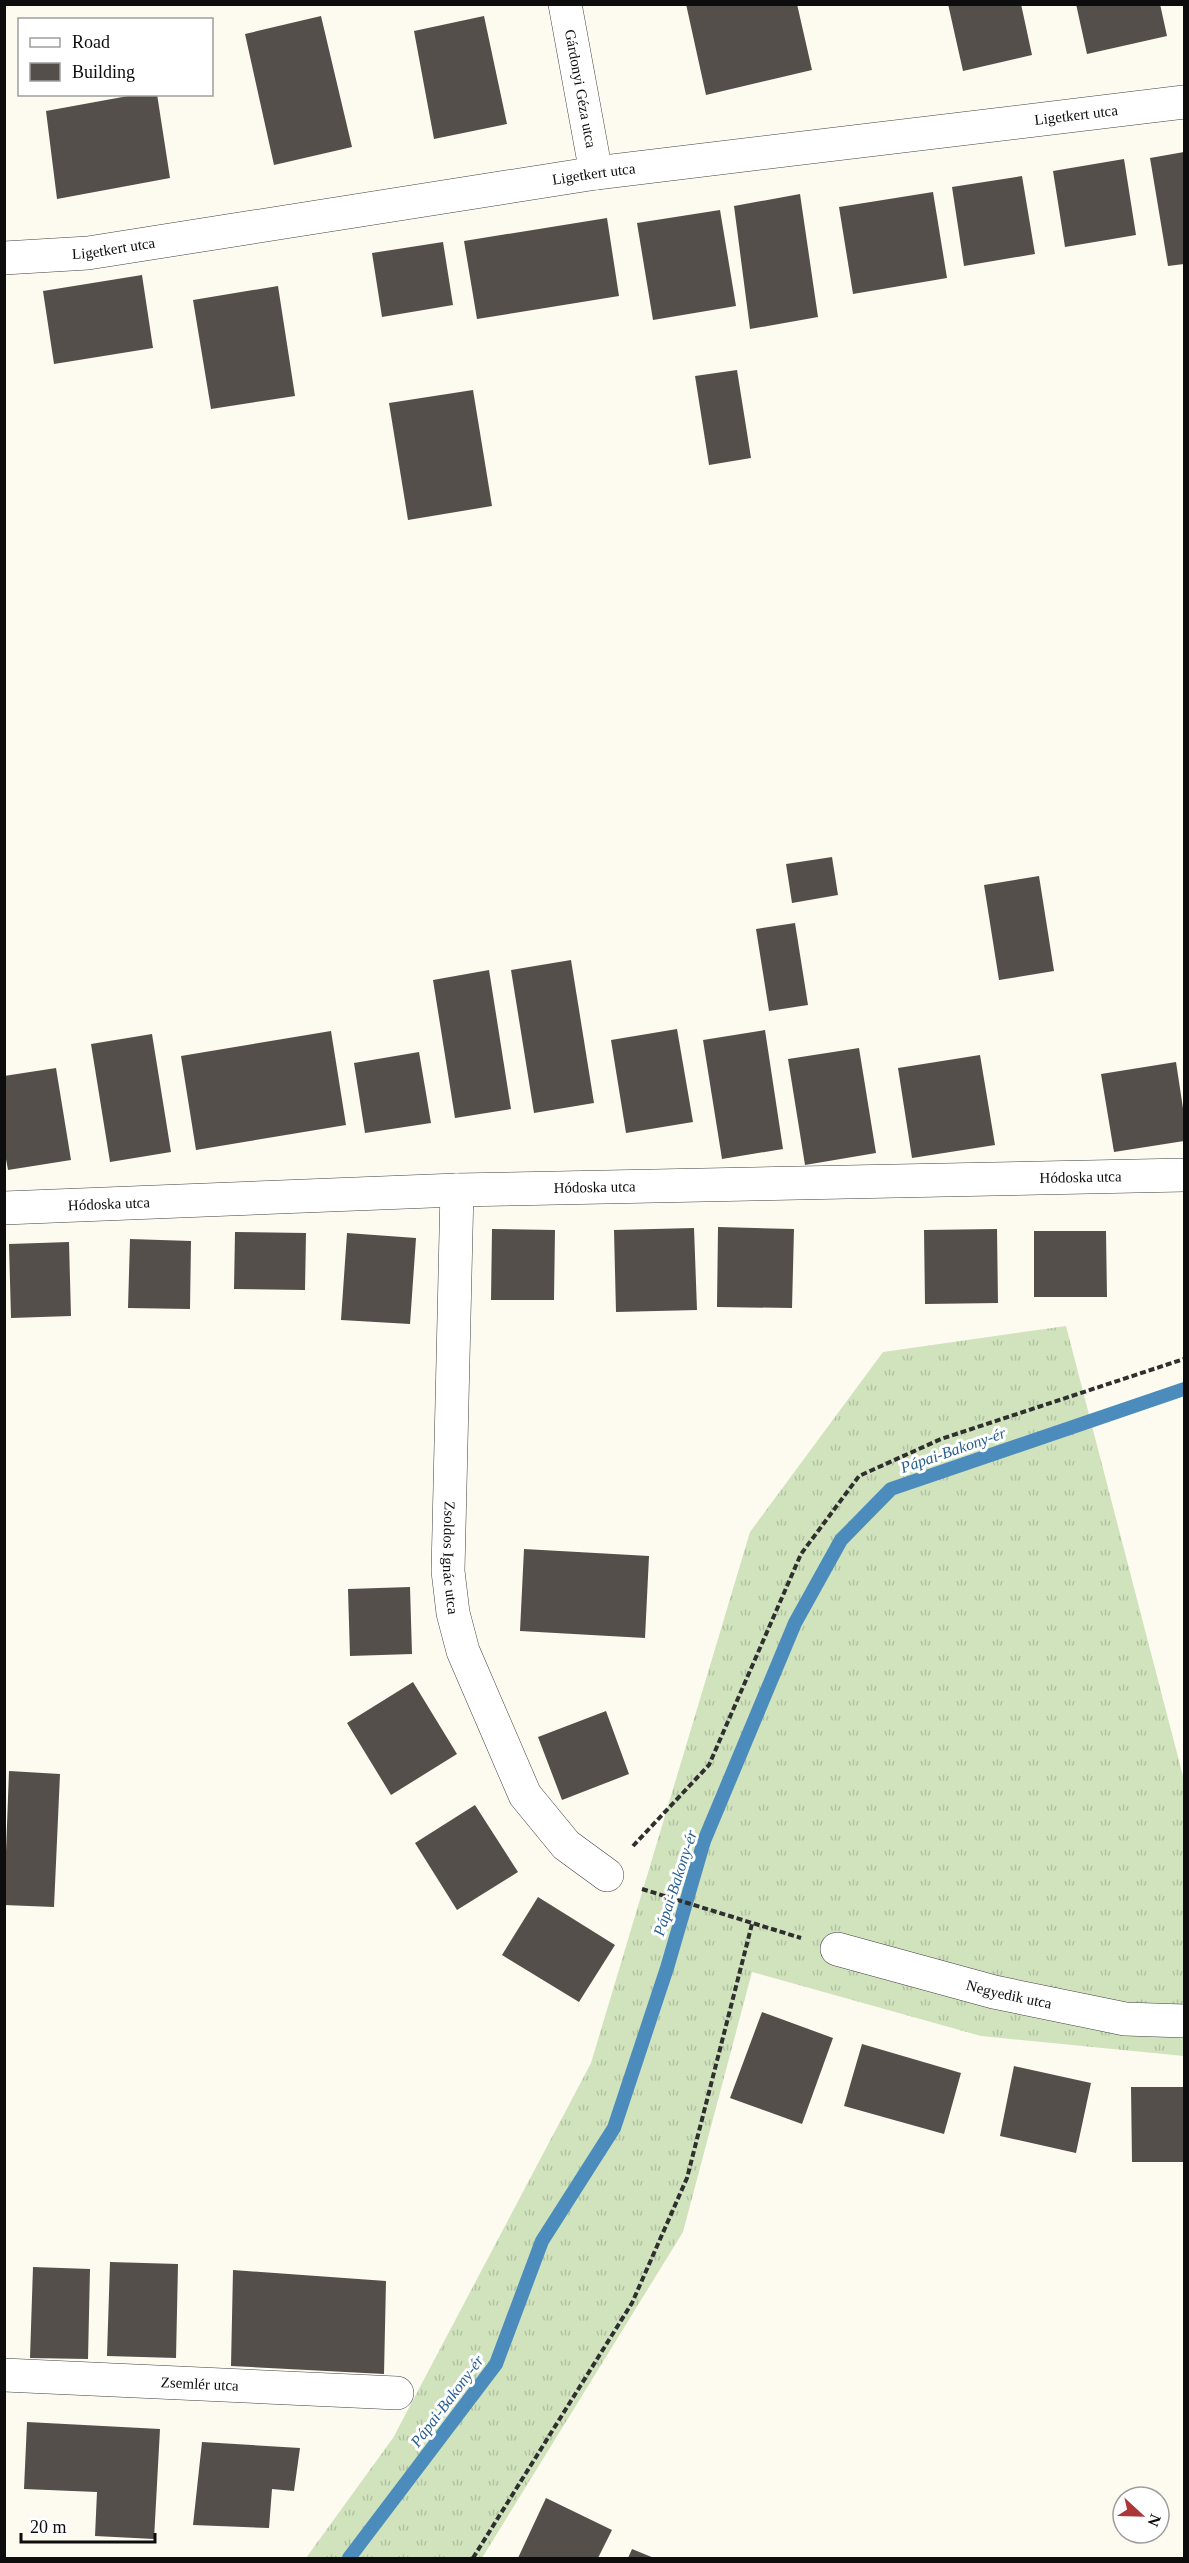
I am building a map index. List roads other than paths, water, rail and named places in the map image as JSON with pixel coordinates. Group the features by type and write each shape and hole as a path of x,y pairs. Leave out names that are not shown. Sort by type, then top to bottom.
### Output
{"street":[{"name":"Gárdonyi Géza utca","path":"566,4 596,173"},
{"name":"Ligetkert utca","path":"4,258 88,253 596,173 1185,102"},
{"name":"Hódoska utca","path":"4,1208 457,1190 1185,1175"},
{"name":"Zsoldos Ignác utca","path":"457,1190 448,1570 453,1613 463,1652 525,1795 566,1845 607,1875"},
{"name":"Negyedik utca","path":"837,1949 994,1992 1125,2019 1185,2021"},
{"name":"Zsemlér utca","path":"4,2374 397,2393"}],"waterway":[{"name":"Pápai-Bakony-ér","path":"349,2558 496,2364 542,2241 614,2128 667,1968 704,1841 795,1623 841,1540 891,1489 1184,1389"}]}
